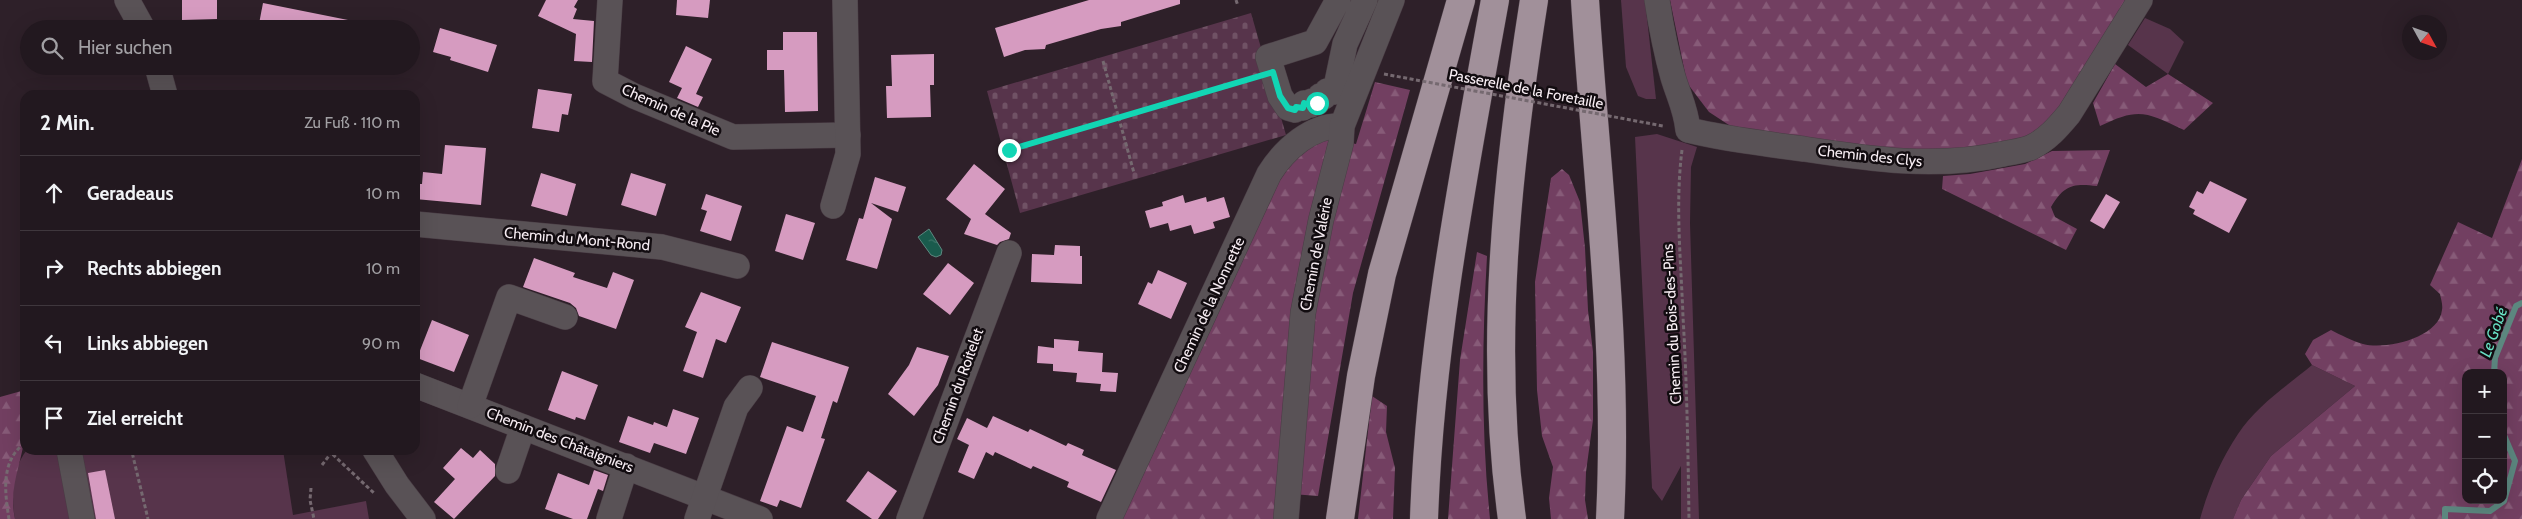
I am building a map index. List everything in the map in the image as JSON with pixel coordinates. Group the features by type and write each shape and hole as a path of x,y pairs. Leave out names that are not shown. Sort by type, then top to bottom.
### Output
{"highway":[{"path":"1340,519 1353,419 1370,326 1406,186 1461,0"},
{"path":"1424,519 1433,393 1445,295 1495,0"},
{"path":"1512,519 1502,387 1503,278 1510,172 1534,0"},
{"path":"1585,0 1610,318 1612,420 1610,519"}],"street":[{"path":"128,0 138,20"},
{"name":"Chemin de la Pie","path":"610,0 605,81 643,100 733,137 848,135"},
{"path":"833,206 848,154 845,0"},
{"path":"1338,0 1315,42 1268,57 1280,96 1288,108 1295,110 1296,107 1303,108 1304,103 1310,105 1312,101 1317,103 1320,96 1324,97 1327,90 1335,92 1345,44 1365,0"},
{"name":"Chemin de Valérie","path":"1286,519 1290,447 1303,313 1321,220 1341,143 1342,126 1392,0"},
{"path":"1657,0 1667,54 1678,92 1686,109 1688,130"},
{"name":"Chemin des Clys","path":"1688,130 1717,137 1897,162 1962,161 2031,148 2054,132 2069,114 2140,0"},
{"path":"159,75 164,90"},
{"name":"Chemin de la Nonnette","path":"1109,519 1269,174 1287,150 1302,138 1332,126 1342,126"},
{"name":"Chemin du Mont-Rond","path":"420,224 662,247 736,266"},
{"name":"Chemin du Roitelet","path":"909,519 1009,253"},
{"path":"470,406 509,297 564,317"},
{"name":"Chemin des Châtaigniers","path":"420,387 760,519"},
{"path":"697,519 736,407 750,388"},
{"path":"508,471 523,427"},
{"path":"70,455 82,519"},
{"path":"378,455 397,485 423,519"},
{"path":"609,519 626,466"}],"path":[{"path":"1236,0 1238,6"},
{"path":"1103,61 1134,173"},
{"path":"1009,150 1273,72"},
{"name":"Passerelle de la Foretaille","path":"1384,74 1663,126"},
{"name":"Chemin du Bois-des-Pins","path":"1688,130 1684,140 1679,176 1678,221 1688,408 1688,519"},
{"path":"9,519 5,491 7,472 12,457 20,448"},
{"path":"133,455 148,519"},
{"path":"322,465 330,455"},
{"path":"332,455 381,499"},
{"path":"311,488 310,500 314,519"}],"green space":[{"path":"1621,0 1645,0 1656,99 1646,99 1638,96 1626,67"},
{"path":"1670,0 2129,0 2052,120 2018,142 1926,153 1839,144 1732,127 1709,112 1687,83"},
{"path":"1251,13 1286,135 1020,213 987,91"},
{"path":"2145,18 2170,29 2184,42 2168,74 2128,45"},
{"path":"2115,64 2146,87 2168,74 2213,103 2184,130 2160,119 2142,114 2124,116 2100,126 2093,103"},
{"path":"1375,82 1410,90 1353,293 1318,496 1279,493 1278,519 1118,519 1274,186 1296,159 1325,138 1356,144"},
{"path":"1657,134 1697,147 1691,167 1690,223 1699,519 1681,519 1681,466 1662,501 1652,488 1635,137"},
{"path":"2110,150 2097,186 2082,185 2070,187 2060,194 2051,207 2055,217 2077,229 2066,250 1942,189 1943,176 1970,174 2025,164 2052,151"},
{"path":"2522,159 2522,519 2233,519 2241,500 2271,456 2355,386 2312,365 2305,354 2313,340 2331,330 2363,344 2385,345 2410,340 2432,328 2439,320 2442,304 2440,294 2430,285 2458,222 2492,238"},
{"path":"1562,169 1569,175 1580,202 1593,352 1593,420 1586,472 1585,500 1588,519 1551,519 1549,498 1553,467 1542,436 1537,390 1535,282 1551,178"},
{"path":"1477,252 1487,256 1483,388 1490,519 1448,519 1460,360"},
{"path":"2312,365 2355,386 2271,456 2241,500 2233,519 2200,519 2221,464 2245,424 2272,397"},
{"path":"20,391 21,455 13,496 15,519 0,519 0,397"},
{"path":"1372,396 1387,406 1386,432 1395,468 1393,519 1358,519"},
{"path":"23,455 284,455 293,515 366,501 369,519 15,519 13,502 14,483"}],"water":[{"path":"929,229 942,250 941,255 936,257 931,255 918,237"}],"building":[{"path":"182,0 217,0 217,19 182,20"},
{"path":"546,0 578,0 574,7 577,9 573,19 594,21 592,62 574,61 576,34 538,16"},
{"path":"677,0 710,0 708,18 676,15"},
{"path":"1089,0 1180,0 1180,4 1121,22 1121,26 1101,29 1046,45 1045,49 1025,50 1004,57 995,28"},
{"path":"263,3 348,20 260,20"},
{"path":"440,28 497,45 488,72 450,60 451,57 433,52"},
{"path":"783,32 817,32 818,111 785,112 784,70 767,70 767,50 783,50"},
{"path":"686,46 712,59 696,94 703,97 698,107 677,98 682,88 669,82"},
{"path":"934,54 934,85 930,85 931,117 887,118 886,86 892,86 891,55"},
{"path":"538,89 572,94 568,115 562,114 559,132 532,128"},
{"path":"445,145 486,148 481,205 420,199 420,184 422,184 423,172 442,174"},
{"path":"974,164 1005,189 985,214 1011,233 1009,239 997,245 964,234 971,219 946,199"},
{"path":"541,173 576,184 567,216 531,206"},
{"path":"631,173 666,184 656,216 621,205"},
{"path":"875,177 906,187 898,212 871,203 892,219 877,269 846,260 859,218 863,219"},
{"path":"2210,181 2247,199 2229,233 2193,214 2195,210 2189,207 2197,191 2203,194"},
{"path":"706,194 742,206 731,241 700,231 707,211 701,209"},
{"path":"2106,194 2120,202 2104,229 2090,221"},
{"path":"1183,195 1185,203 1206,197 1207,202 1224,197 1230,217 1213,222 1215,228 1194,234 1191,225 1170,231 1168,223 1150,228 1145,211 1163,206 1162,202"},
{"path":"786,214 815,223 803,260 775,251"},
{"path":"1055,245 1080,246 1082,284 1031,282 1032,254 1054,255"},
{"path":"534,258 575,273 573,277 607,288 613,272 634,280 616,329 579,316 576,308 570,303 523,287"},
{"path":"948,263 974,283 950,315 923,294"},
{"path":"1158,270 1187,283 1171,319 1138,304 1148,282 1152,284"},
{"path":"701,292 741,307 726,343 716,339 703,378 683,371 697,332 685,327"},
{"path":"432,320 469,335 454,372 420,359 420,350"},
{"path":"1054,339 1079,341 1078,351 1103,353 1102,372 1118,373 1116,392 1100,391 1101,384 1076,382 1077,373 1053,371 1053,364 1037,363 1038,346 1054,348"},
{"path":"772,342 849,367 837,403 833,401 821,438 825,439 801,508 780,500 777,507 760,501 787,426 803,432 816,396 760,377"},
{"path":"917,347 949,356 938,385 914,416 888,394 909,365"},
{"path":"562,371 598,385 585,420 576,417 575,420 548,410"},
{"path":"673,409 699,418 686,454 654,443 650,453 619,442 628,416 653,425 654,422 667,427"},
{"path":"993,416 1028,432 1030,429 1066,446 1068,443 1084,450 1082,455 1116,470 1101,502 1067,487 1069,482 1033,466 1031,469 995,452 993,456 986,452 974,479 958,472 969,445 957,439 967,418 987,428"},
{"path":"461,448 473,458 480,450 495,464 495,476 454,519 434,502 455,479 443,468"},
{"path":"105,470 115,519 96,519 88,473"},
{"path":"594,470 608,475 603,491 598,489 587,519 573,519 545,509 558,473 589,485"},
{"path":"868,471 897,491 878,519 872,519 846,501"}],"waterway":[{"name":"Le Gobé","path":"2494,369 2495,358 2516,306 2522,303"},
{"name":"Le Gobé","path":"2445,519 2445,509 2490,511 2504,501 2515,461 2507,442"}],"route":[{"path":"1009,150 1273,72 1280,96 1288,108 1295,110 1296,107 1303,108 1304,103 1310,105 1312,101 1317,103"}]}
